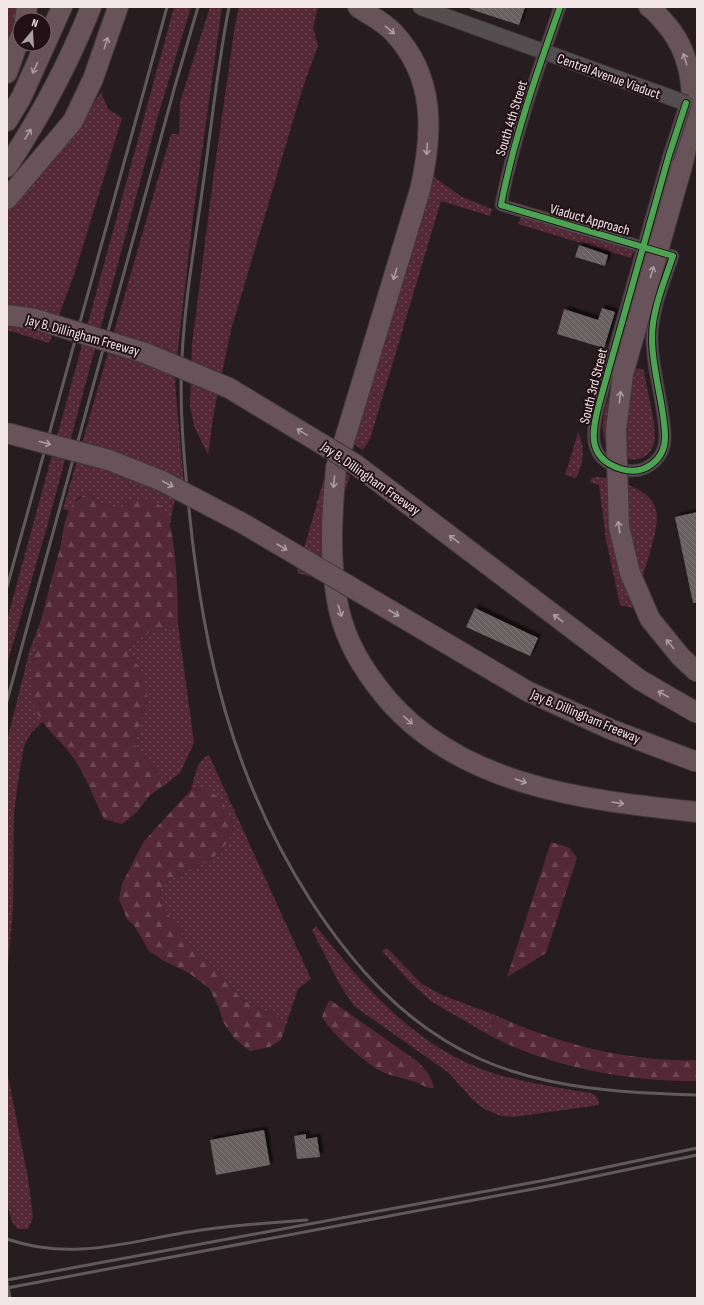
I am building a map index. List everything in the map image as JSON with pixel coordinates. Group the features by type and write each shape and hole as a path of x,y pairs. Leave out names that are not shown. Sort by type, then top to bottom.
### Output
{"highway":[{"path":"7,121 21,98 62,7"},
{"path":"7,167 29,134 62,72 90,7"},
{"path":"7,199 73,121 93,79 118,7"},
{"path":"358,7 392,31 408,51 424,82 430,115 426,163 420,190 336,468 331,515 331,545 337,601 347,635 362,666 390,704 424,735 466,760 522,782 579,797 628,805 697,812"},
{"path":"648,7 653,10 675,34 685,57 693,91 690,134 684,160 623,374 616,430 618,527 630,573 650,619 680,656 697,672"},
{"path":"7,74 15,52"},
{"path":"7,179 37,149 93,79"},
{"name":"Jay B. Dillingham Freeway","path":"7,315 34,319 146,353 229,388 356,464 640,680 697,713"},
{"name":"Jay B. Dillingham Freeway","path":"7,433 109,460 162,481 244,524 527,691 610,729 697,762"}],"main road":[{"name":"Central Avenue Viaduct","path":"420,7 686,103"}],"street":[{"name":"South 4th Street","path":"501,205 510,162 560,7"},
{"name":"South 3rd Street","path":"672,256 655,312 652,337 653,356 665,436 657,462 647,468 628,471 604,461 597,451 593,439 593,427 669,155 686,103"},
{"name":"Viaduct Approach","path":"501,205 672,256"}],"green space":[{"path":"7,7 20,7 19,12 12,12 12,38 7,58"},
{"path":"174,7 191,7 157,119 47,527 7,664 7,620"},
{"path":"210,7 222,7 194,209 175,382 184,485 175,498 170,524 162,507 120,510 103,504 87,493 78,498 69,511 63,509 171,134 179,134 180,102"},
{"path":"239,7 318,7 313,28 318,46 303,87 231,330 214,411 208,455 194,426 190,407 192,344 214,172 235,25"},
{"path":"101,92 108,109 122,118 76,269 49,343 7,330 7,211 86,115"},
{"path":"434,177 462,197 492,209 490,216 441,201 370,439 363,450 352,443"},
{"path":"521,217 634,251 631,258 518,224"},
{"path":"621,364 644,370 653,418 655,437 654,443 650,452 644,457 636,459 627,459 619,456 611,450 606,442 603,432 606,407"},
{"path":"578,433 582,444 583,456 576,478 565,475"},
{"path":"329,461 350,476 344,493 325,580 297,573"},
{"path":"592,478 608,478 637,489 649,497 656,510 656,530 653,543 632,608 620,605 606,540 599,485 590,482"},
{"path":"87,493 103,504 120,510 129,499 141,499 161,506 166,514 170,527 176,562 178,624 145,634 128,649 142,673 148,699 134,744 166,784 150,795 137,812 122,824 104,819 79,766 38,714 34,706 32,691 32,672 35,651 65,521 72,507"},
{"path":"45,610 33,660 34,705 42,722 31,733 24,746 14,813 13,909 7,976 7,741 30,649"},
{"path":"178,624 194,743 180,773 166,784 134,744 148,699 128,649 145,634"},
{"path":"209,755 311,979 298,989 285,1028 277,1015 261,1010 241,999 223,976 184,938 162,905 160,889 169,879 213,858 228,842 233,828 230,815 205,789 191,790 201,761"},
{"path":"205,789 220,798 230,815 233,828 228,842 213,858 169,879 160,889 162,905 184,938 223,976 241,999 261,1010 277,1015 285,1028 281,1040 270,1047 250,1051 235,1039 223,1022 219,1008 209,988 189,973 164,961 149,951 135,927 127,919 119,899 122,884 144,841 191,790"},
{"path":"551,842 570,848 577,858 546,953 507,977"},
{"path":"316,926 374,994 418,1033 442,1049 468,1063 496,1074 531,1083 591,1093 595,1095 599,1101 599,1105 513,1117 501,1116 484,1109 472,1099 449,1073 354,1006 339,983 312,930"},
{"path":"387,948 422,984 442,995 495,1015 489,1035 432,1002 410,982 382,951"},
{"path":"330,1000 417,1061 430,1076 434,1088 426,1087 392,1076 360,1057 341,1040 322,1017"},
{"path":"495,1015 543,1035 593,1049 645,1058 697,1060 697,1081 671,1081 618,1075 564,1064 537,1056 489,1035"},
{"path":"7,1071 28,1178 33,1217 28,1229 18,1229 12,1222 7,1204"}],"building":[{"path":"470,7 525,7 519,25 470,9"},
{"path":"579,245 608,255 605,266 575,257"},
{"path":"602,308 615,312 604,348 557,334 564,309 598,320"},
{"path":"697,512 697,603 693,603 675,517"},
{"path":"475,608 538,638 530,656 466,627"},
{"path":"264,1130 270,1165 216,1175 210,1140"},
{"path":"306,1134 306,1139 317,1137 320,1157 297,1159 294,1136"}],"railway":[{"path":"7,587 167,7"},
{"path":"7,701 175,86 198,7"},
{"path":"229,7 218,71 188,290 183,335 181,376 182,414 189,509 195,562 213,663 241,761 261,808 284,855 311,901 345,949 384,992 405,1012 428,1030 480,1059 532,1077 587,1088 614,1091 697,1095"},
{"path":"7,1280 546,1180 697,1148"},
{"path":"7,1288 554,1185 697,1155"},
{"path":"7,1239 31,1246 55,1249 78,1249 124,1244 209,1229 307,1220"},
{"path":"7,1282 10,1298"}],"cycle path":[{"path":"560,7 519,130 501,205 673,256 656,307 652,338 654,363 663,411 665,435 664,444 658,459 652,464 645,468 630,471 610,464 602,458 597,451 594,442 595,424 599,404 669,155 686,103"}]}
